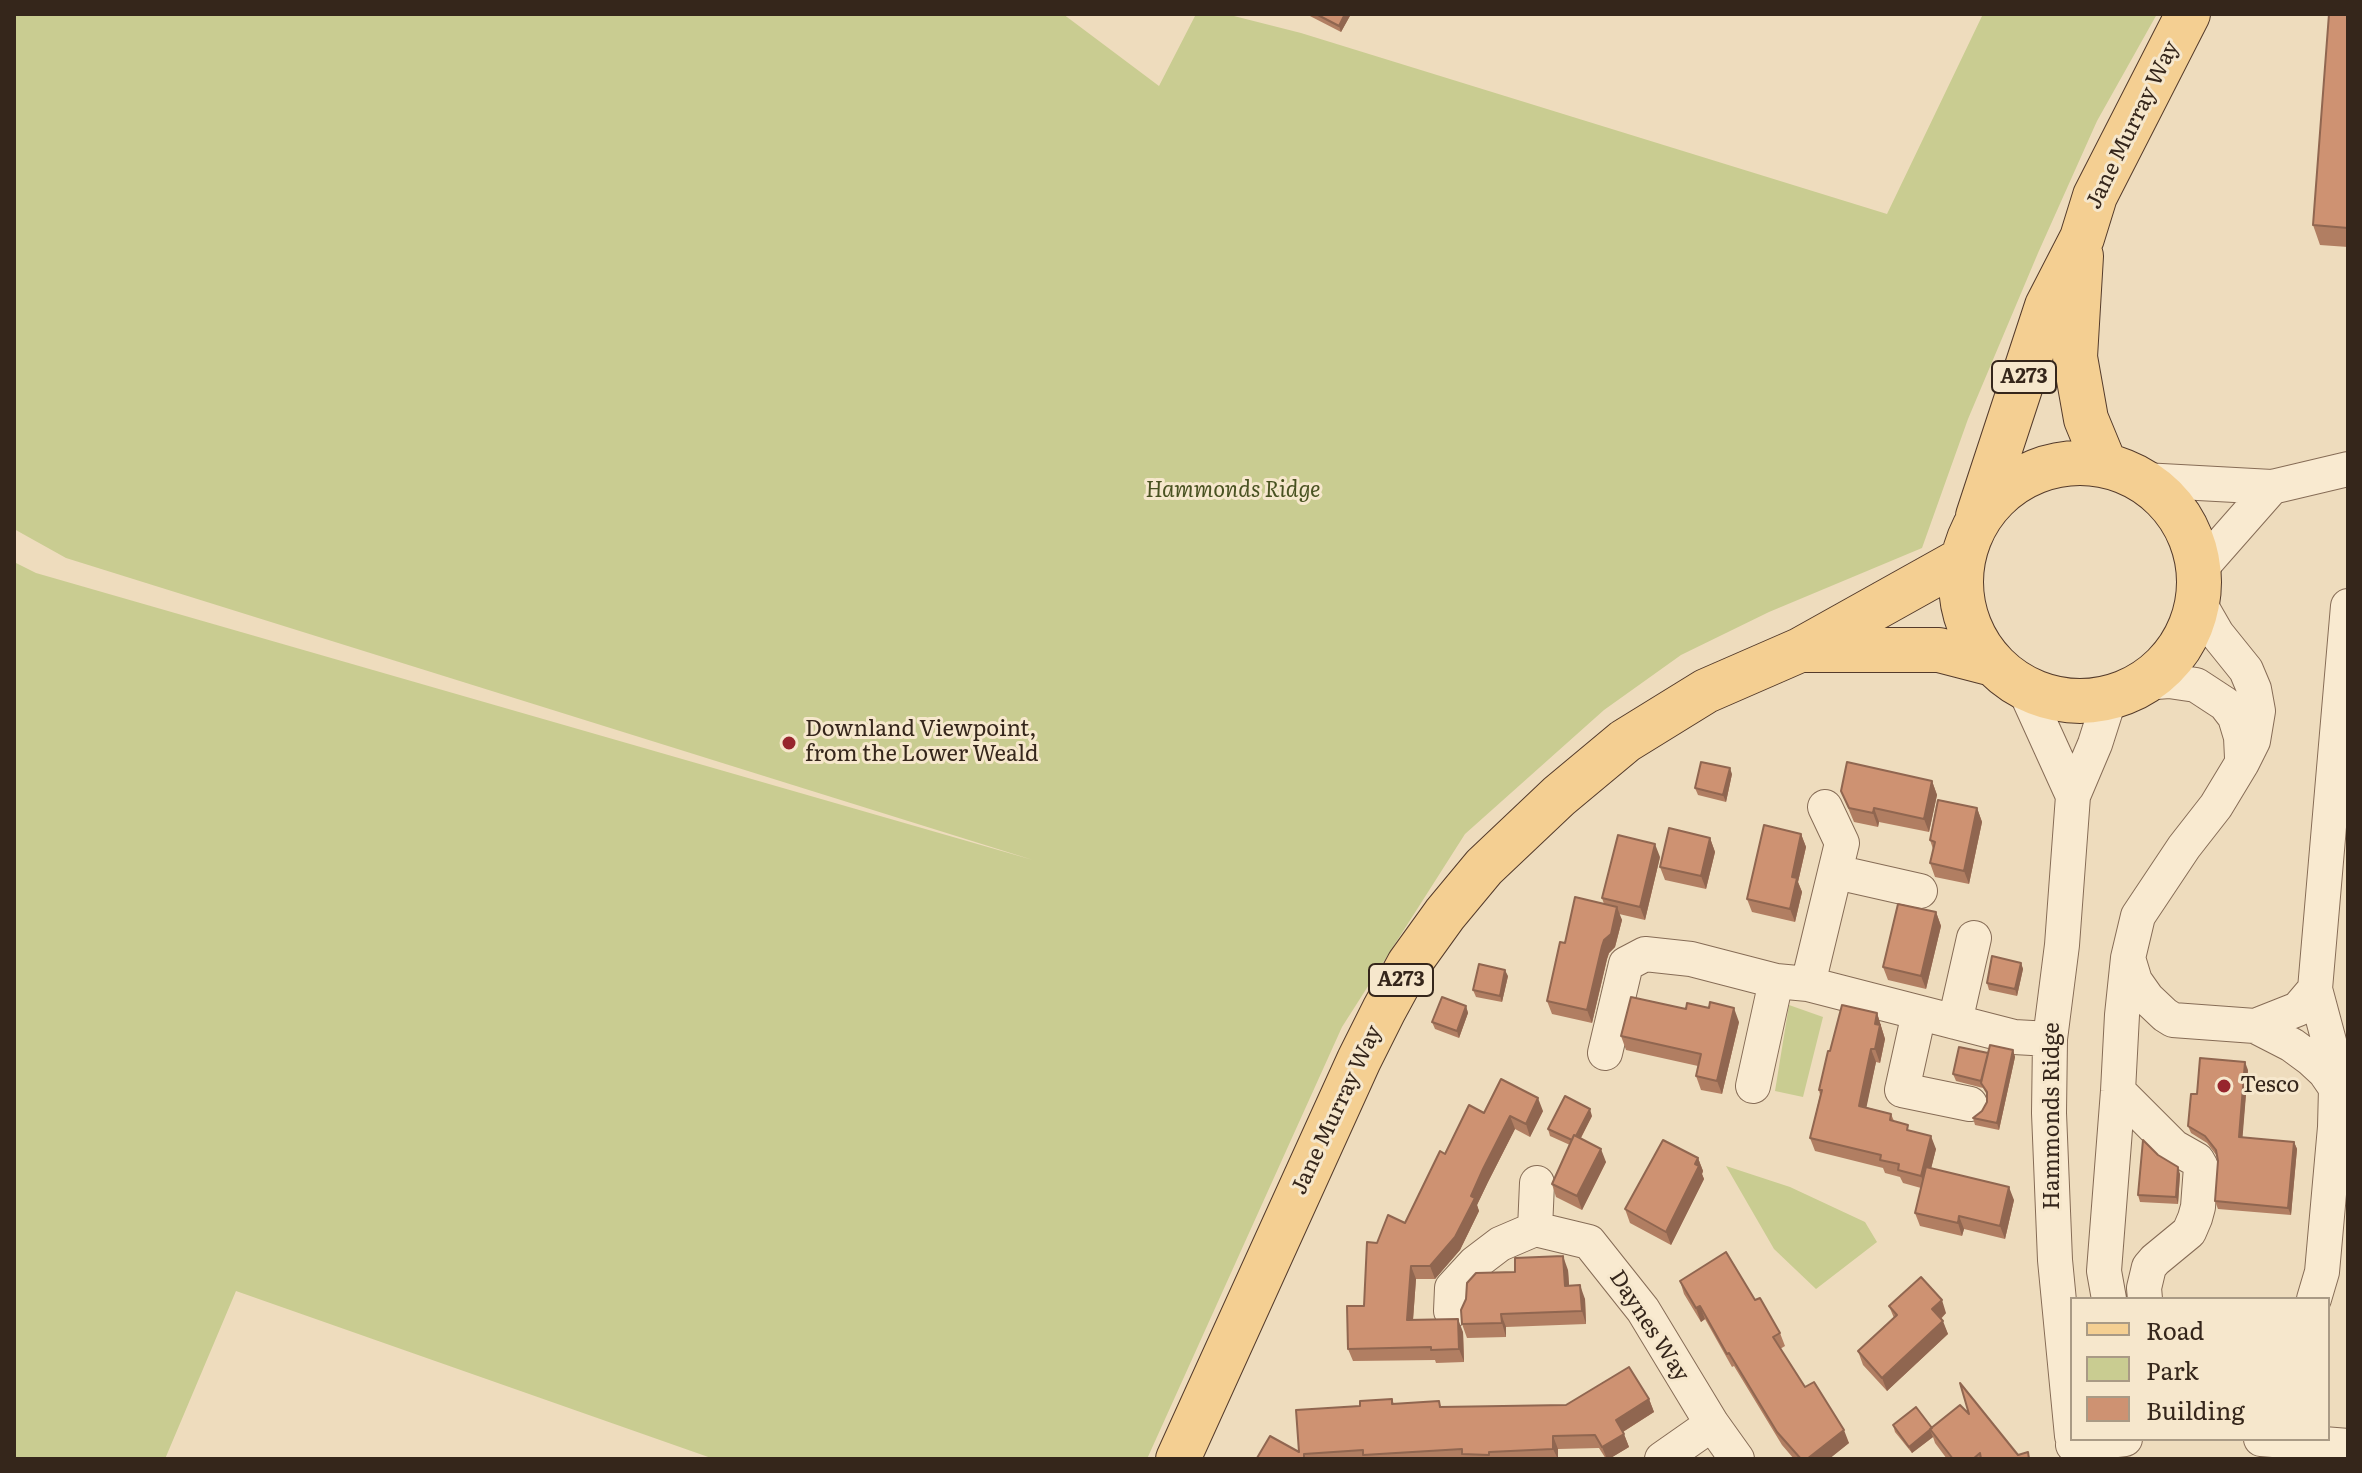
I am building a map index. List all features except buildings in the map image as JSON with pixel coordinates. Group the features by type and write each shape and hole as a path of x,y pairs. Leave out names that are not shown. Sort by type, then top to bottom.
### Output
{"main road":[{"name":"Jane Murray Way","path":"1178,1459 1359,1060 1409,964 1484,867 1559,796 1625,741 1706,691 1800,650 1970,540 2047,306 2082,238 2095,196 2188,14"},
{"name":"Jane Murray Way","path":"2082,238 2075,357 2086,419 2124,472"},
{"path":"2068,463 2124,472 2170,503 2189,533 2198,585 2189,630 2170,660 2126,690 2080,701 2051,698 2008,676 1972,633 1961,597 1970,540 2001,493 2032,472 2068,463"},
{"name":"Jane Murray Way","path":"1800,650 1939,650 2008,676"}],"street":[{"path":"2124,472 2272,487 2348,469"},
{"path":"2109,1297 2104,1271 2122,1015 2128,958 2138,916 2216,806 2242,763 2253,741 2258,711 2246,670 2217,634 2198,585 2272,487"},
{"path":"2318,1285 2335,1127 2336,1088 2334,1060 2315,989 2348,606"},
{"name":"Hammonds Ridge","path":"2008,676 2073,796"},
{"path":"2126,690 2169,681 2196,685 2225,704 2235,717 2241,737 2242,763"},
{"name":"Hammonds Ridge","path":"2070,1414 2055,1260 2049,1113 2050,1039 2062,945 2073,796 2095,744 2126,690"},
{"path":"1753,1086 1836,872 1842,843 1825,807"},
{"path":"1836,872 1920,891"},
{"path":"1955,1022 1975,952"},
{"path":"1605,1053 1626,964 1645,954 1691,959 2014,1037 2050,1039"},
{"path":"2128,958 2135,981 2147,998 2173,1020"},
{"path":"2255,1026 2298,1009 2315,989"},
{"path":"1919,1013 1902,1090 1970,1104"},
{"path":"2119,1083 2144,1040 2173,1020 2255,1026 2292,1045 2311,1059 2336,1088"},
{"path":"2119,1083 2174,1147 2197,1160 2201,1167 2198,1207 2189,1232 2149,1267 2148,1295"},
{"path":"1451,1311 1452,1288 1475,1263 1500,1244 1535,1229 1537,1183"},
{"name":"Daynes Way","path":"1535,1229 1589,1242 1643,1310 1712,1424 1737,1459"},
{"path":"1662,1459 1712,1424"},
{"path":"2073,1445 2108,1441"},
{"path":"2268,1441 2304,1451 2348,1446"}],"green space":[{"name":"Hammonds Ridge","path":"14,14 1063,14 1159,86 1195,16 1226,14 1301,33 1887,214 1983,14 2157,14 2097,121 2038,253 1968,419 1922,548 1769,612 1681,655 1604,710 1465,834 1342,1027 1147,1459 714,1459 236,1291 165,1459 14,1459 14,562 36,573 1033,860 66,558 14,529"},
{"path":"1789,1005 1823,1017 1803,1097 1775,1091"},
{"path":"1726,1166 1790,1187 1865,1222 1877,1242 1816,1289 1774,1249"}],"place":[{"name":"Downland Viewpoint, from the Lower Weald","path":"789,743"},
{"name":"Tesco","path":"2224,1086"}]}
